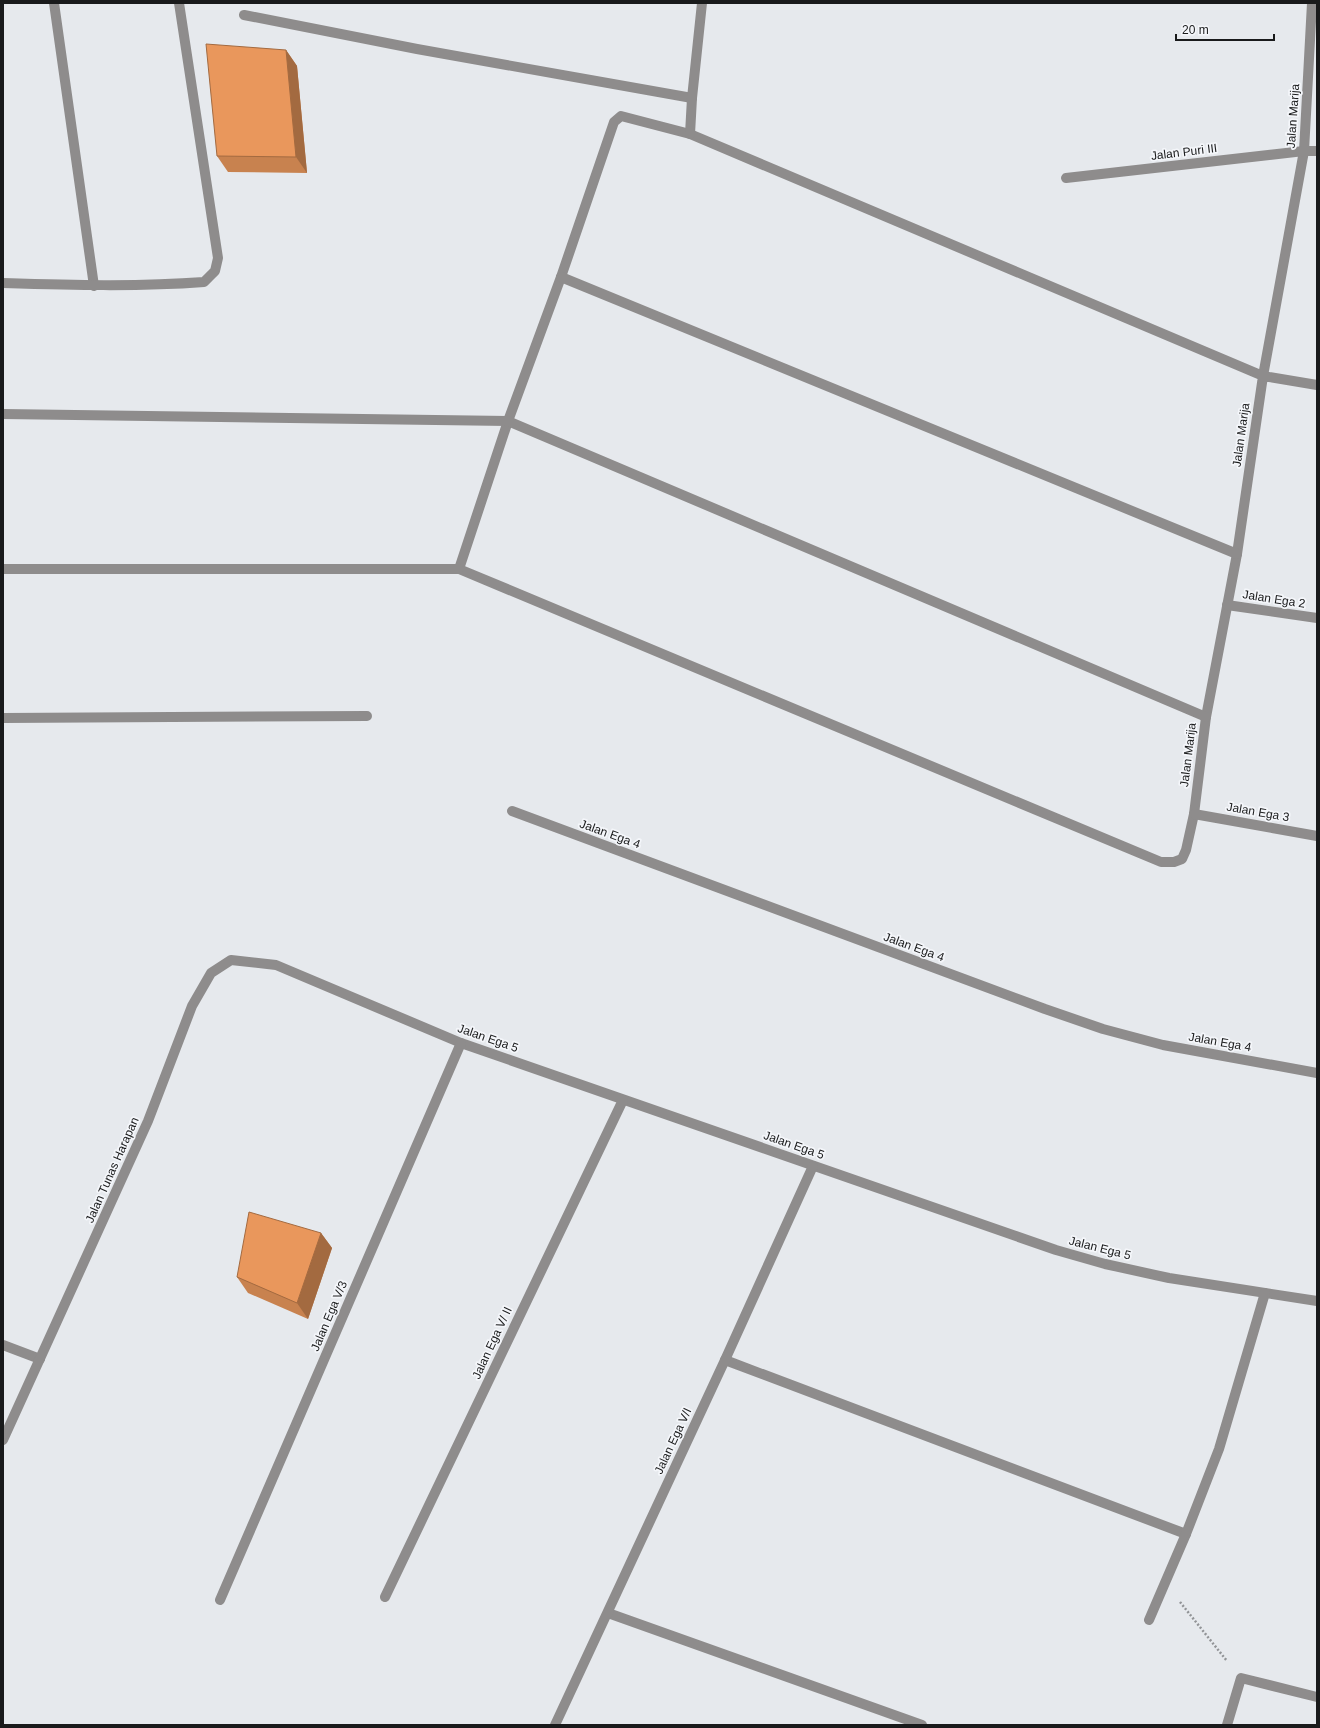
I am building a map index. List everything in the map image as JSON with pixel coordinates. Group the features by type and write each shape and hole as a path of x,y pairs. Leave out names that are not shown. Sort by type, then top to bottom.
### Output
{"street":[{"path":"54,3 94,286"},
{"path":"3,283 94,286 204,282 215,271 218,258 179,3"},
{"path":"690,134 692,98 702,3"},
{"name":"Jalan Marija","path":"459,569 1161,862 1174,862 1182,859 1194,814 1206,718 1237,554 1262,376 1304,151 1312,3"},
{"path":"244,15 417,49 692,98"},
{"path":"3,575 3,569 459,569 508,421 561,277 614,122 621,116 690,134 1262,376 1317,385"},
{"name":"Jalan Puri III","path":"1066,178 1304,151 1317,152"},
{"path":"561,277 1237,554"},
{"path":"3,414 508,421 1206,718"},
{"name":"Jalan Ega 2","path":"1227,605 1317,618"},
{"path":"3,718 367,716"},
{"name":"Jalan Ega 4","path":"512,811 1038,1007 1103,1029 1163,1045 1317,1073"},
{"name":"Jalan Ega 3","path":"1194,814 1317,836"},
{"name":"Jalan Tunas Harapan","path":"3,1440 148,1121 192,1006 211,973 231,960 276,965"},
{"name":"Jalan Ega 5","path":"276,965 461,1043 1056,1250 1105,1264 1169,1278 1317,1301"},
{"name":"Jalan Ega V/3","path":"220,1600 461,1043"},
{"name":"Jalan Ega V/ II","path":"386,1597 623,1100"},
{"name":"Jalan Ega V/I","path":"555,1725 725,1360 813,1166"},
{"path":"1149,1620 1186,1534 1219,1449 1265,1293"},
{"path":"3,1345 40,1358"},
{"path":"725,1360 1186,1534"},
{"path":"608,1613 922,1725"},
{"path":"1227,1725 1241,1678 1317,1697"}],"path":[{"path":"1165,1583 1241,1678"}],"building":[{"path":"206,44 286,50 296,157 217,156"},
{"path":"249,1212 321,1233 297,1303 237,1277"}]}
